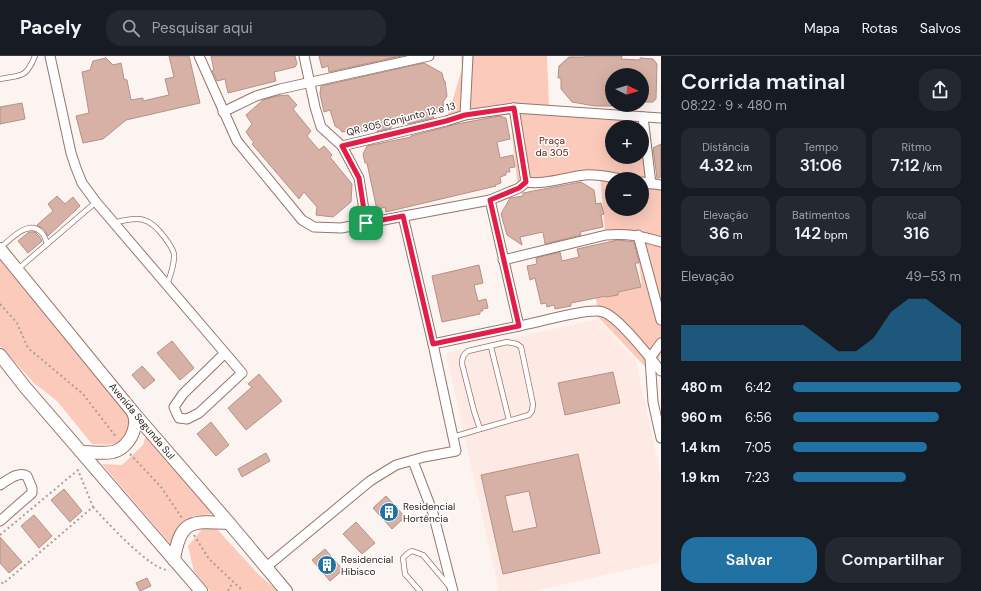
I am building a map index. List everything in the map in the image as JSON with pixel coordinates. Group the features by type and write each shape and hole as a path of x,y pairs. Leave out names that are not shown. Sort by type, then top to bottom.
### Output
{"main road":[{"name":"Avenida Segunda Sul","path":"0,248 16,270 133,412 286,591"},
{"path":"0,356 201,591"},
{"path":"82,452 114,452 123,447 131,437 135,423 133,412"},
{"path":"174,560 176,544 181,533 188,525 198,521 229,523"}],"street":[{"path":"50,56 72,158 82,183 96,202 167,286 225,353 242,373 199,413 187,419 179,418 174,407 182,394 225,353"},
{"path":"199,56 237,141 302,220 314,227 329,229 341,228 490,200 519,188 526,182"},
{"path":"304,56 321,127 342,146 359,178 366,223"},
{"path":"223,112 256,96 280,89 429,56"},
{"path":"465,115 468,56"},
{"path":"514,108 526,182"},
{"name":"QR 305 Conjunto 12 e 13","path":"342,146 465,115 514,108 661,118"},
{"path":"643,117 646,172"},
{"path":"526,182 535,184 585,175 605,176"},
{"path":"649,183 661,185"},
{"path":"490,200 519,326"},
{"path":"265,568 370,481 396,465 456,451 403,216"},
{"path":"503,260 606,236 623,234 638,235 661,242"},
{"path":"638,235 661,320"},
{"path":"433,344 586,311 604,312 619,323 661,371"},
{"path":"661,343 650,358 653,402 661,438"},
{"path":"413,461 433,513 453,591"},
{"path":"0,485 17,475 22,474 28,476 32,493 0,521"}],"lane":[{"path":"0,79 21,76 30,68 35,56"},
{"path":"16,270 96,202"},
{"path":"114,223 130,218 140,219 154,224 174,254 173,265 167,286"},
{"path":"0,248 24,230 30,228 35,228 41,233 48,244"},
{"path":"453,437 529,415 532,411 533,404 521,347 517,344 507,342 468,351 462,358 462,364 480,429"},
{"path":"491,346 509,420"},
{"path":"420,591 405,574 404,570 403,558 412,551 423,555 453,591"}],"path":[{"path":"0,535 78,470 93,507 131,546 163,570 168,571 174,560"},
{"path":"0,580 3,584 93,507"},
{"path":"228,591 233,582"}],"shaded area":[{"path":"598,319 636,361 661,477 661,556 657,563 535,591 499,591 446,353"}],"green space":[{"name":"Praça da 305","path":"461,56 547,56 549,107 605,110 605,112 645,113 646,120 605,120 605,164 649,164 649,150 652,177 661,179 661,355 651,373 598,317 596,298 642,286 635,233 605,231 600,176 518,190 510,113 446,121 462,69"},
{"path":"0,257 128,411 131,426 120,441 106,445 92,444 57,401 34,383 0,346"},
{"path":"147,432 214,514 193,516 179,529 171,545 102,464 122,465 143,445"},
{"path":"203,528 216,528 258,574 278,591 210,591 194,572 188,546"}],"building":[{"path":"169,56 189,56 200,103 126,120 103,139 83,143 76,116 89,113 82,72 90,70 93,61 106,58 113,65 121,63 124,79 127,80 131,100 143,98 143,101 169,95 165,79 174,77"},
{"path":"211,56 295,56 297,64 295,67 274,72 276,81 228,93 225,79 217,81 212,71 214,70"},
{"path":"319,56 401,56 329,72 328,66 322,68"},
{"path":"622,56 621,59 653,59 657,64 656,99 653,102 649,102 649,68 605,68 605,106 595,106 572,102 561,89 561,78 558,78 559,66 569,57"},
{"path":"424,63 442,73 445,81 447,96 443,102 444,110 431,113 434,118 408,124 407,121 391,125 391,128 377,132 379,128 356,133 356,130 342,132 335,126 330,110 324,112 320,94 321,86"},
{"path":"288,95 297,105 293,109 311,131 307,136 319,150 324,146 332,155 330,157 352,184 351,202 333,217 316,215 317,207 304,192 299,199 252,144 254,143 246,132 252,124 246,115 263,100"},
{"path":"22,103 25,119 0,124 0,107"},
{"path":"499,116 506,118 510,139 497,142 500,158 513,155 515,167 509,168 510,172 506,172 506,175 500,177 501,183 495,185 496,186 386,212 385,207 377,210 367,163 365,163 363,154 367,146 411,137 457,124"},
{"path":"661,144 661,177 657,178 653,148"},
{"path":"581,182 594,190 596,204 601,203 604,214 601,215 603,227 580,232 581,235 545,244 543,232 520,237 522,245 507,235 501,214 510,198 523,196 523,193"},
{"path":"57,196 65,204 73,197 80,206 48,236 44,229 37,225 53,211 48,204"},
{"path":"29,232 35,232 42,241 28,253 18,241"},
{"path":"618,240 634,242 639,263 635,263 641,287 618,292 618,295 571,303 571,306 555,309 554,305 547,307 546,303 541,304 535,278 530,280 527,266 537,264 536,258 560,252 562,261 579,257 577,249"},
{"path":"479,265 483,283 474,285 478,301 486,299 488,308 482,309 483,311 480,311 480,314 442,322 432,276"},
{"path":"172,341 194,368 180,380 157,353"},
{"path":"142,366 155,380 144,389 132,375"},
{"path":"613,372 620,403 565,415 558,383"},
{"path":"259,374 282,401 246,430 228,408 252,387 248,384"},
{"path":"211,422 229,445 216,456 197,434"},
{"path":"266,453 270,461 242,477 238,469"},
{"path":"578,454 600,553 503,574 481,475","holes":["529,491 537,527 513,532 505,496"]},
{"path":"64,489 82,511 70,522 51,500"},
{"name":"Residencial Hortência","path":"386,496 405,517 392,529 373,508"},
{"path":"34,515 52,536 39,548 21,526"},
{"path":"356,522 375,543 362,554 343,534"},
{"path":"0,537 22,562 9,573 0,563"},
{"name":"Residencial Hibisco","path":"325,549 343,570 330,581 312,560"},
{"path":"147,578 151,586 140,591 136,583"}],"place":[{"name":"Residencial Hortência","path":"389,512"},
{"name":"Residencial Hibisco","path":"327,565"}],"route":[{"path":"514,108 526,182 519,188 490,200 519,326 433,344 403,216 366,223 359,178 342,146 465,115 514,108"}]}
